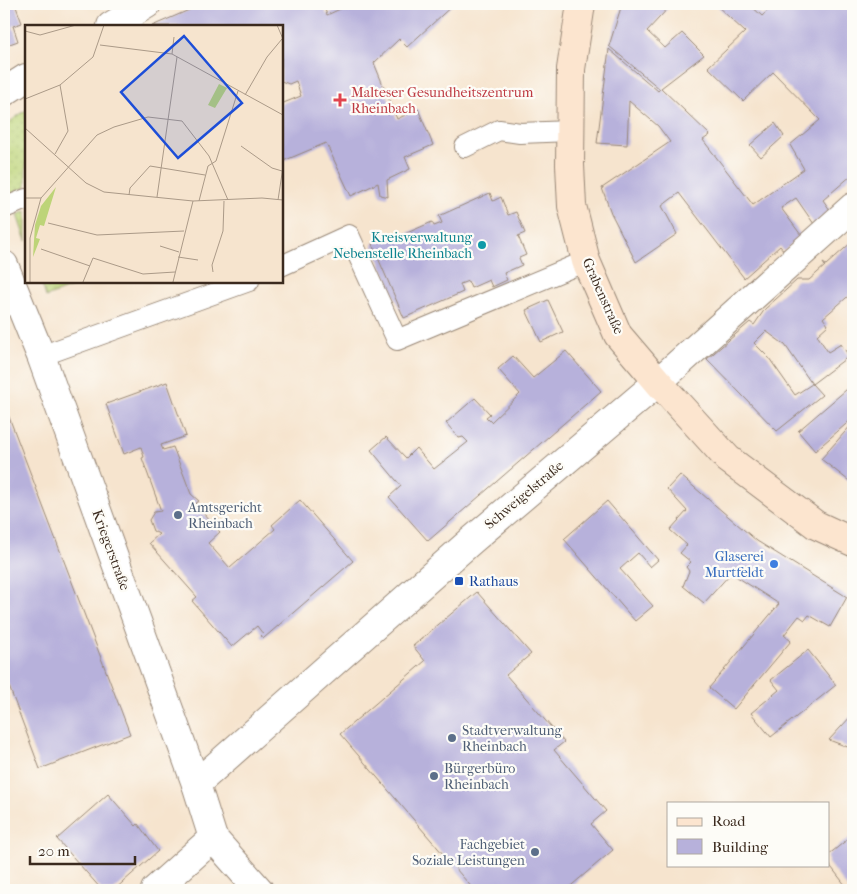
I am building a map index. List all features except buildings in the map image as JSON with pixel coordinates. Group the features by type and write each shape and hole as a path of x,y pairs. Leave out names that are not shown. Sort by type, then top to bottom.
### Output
{"main road":[{"name":"Grabenstraße","path":"580,4 571,69 572,206 586,261 618,335 728,459 816,525 853,542"}],"street":[{"path":"113,25 147,4"},
{"path":"4,92 25,79"},
{"name":"Schweigelstraße","path":"196,784 470,541 658,382 853,207"},
{"name":"Kriegerstraße","path":"4,265 41,356 196,784 213,838 259,890"},
{"path":"155,890 213,838"}],"lane":[{"path":"465,147 499,130 520,133 570,131"},
{"path":"4,208 25,200"},
{"path":"282,266 349,235 397,340 586,261"},
{"path":"41,356 246,282"}],"green space":[{"path":"25,111 25,187 9,194 4,180 4,126"},
{"path":"25,211 25,238 17,215"},
{"path":"41,282 84,282 46,297"}],"place":[{"name":"Malteser Gesundheitszentrum Rheinbach","path":"340,100"},
{"name":"Kreisverwaltung Nebenstelle Rheinbach","path":"482,245"},
{"name":"Amtsgericht Rheinbach","path":"178,515"},
{"name":"Glaserei Murtfeldt","path":"774,564"},
{"name":"Rathaus","path":"459,581"},
{"name":"Stadtverwaltung Rheinbach","path":"452,738"},
{"name":"Bürgerbüro Rheinbach","path":"434,776"},
{"name":"Fachgebiet Soziale Leistungen","path":"535,852"}]}
